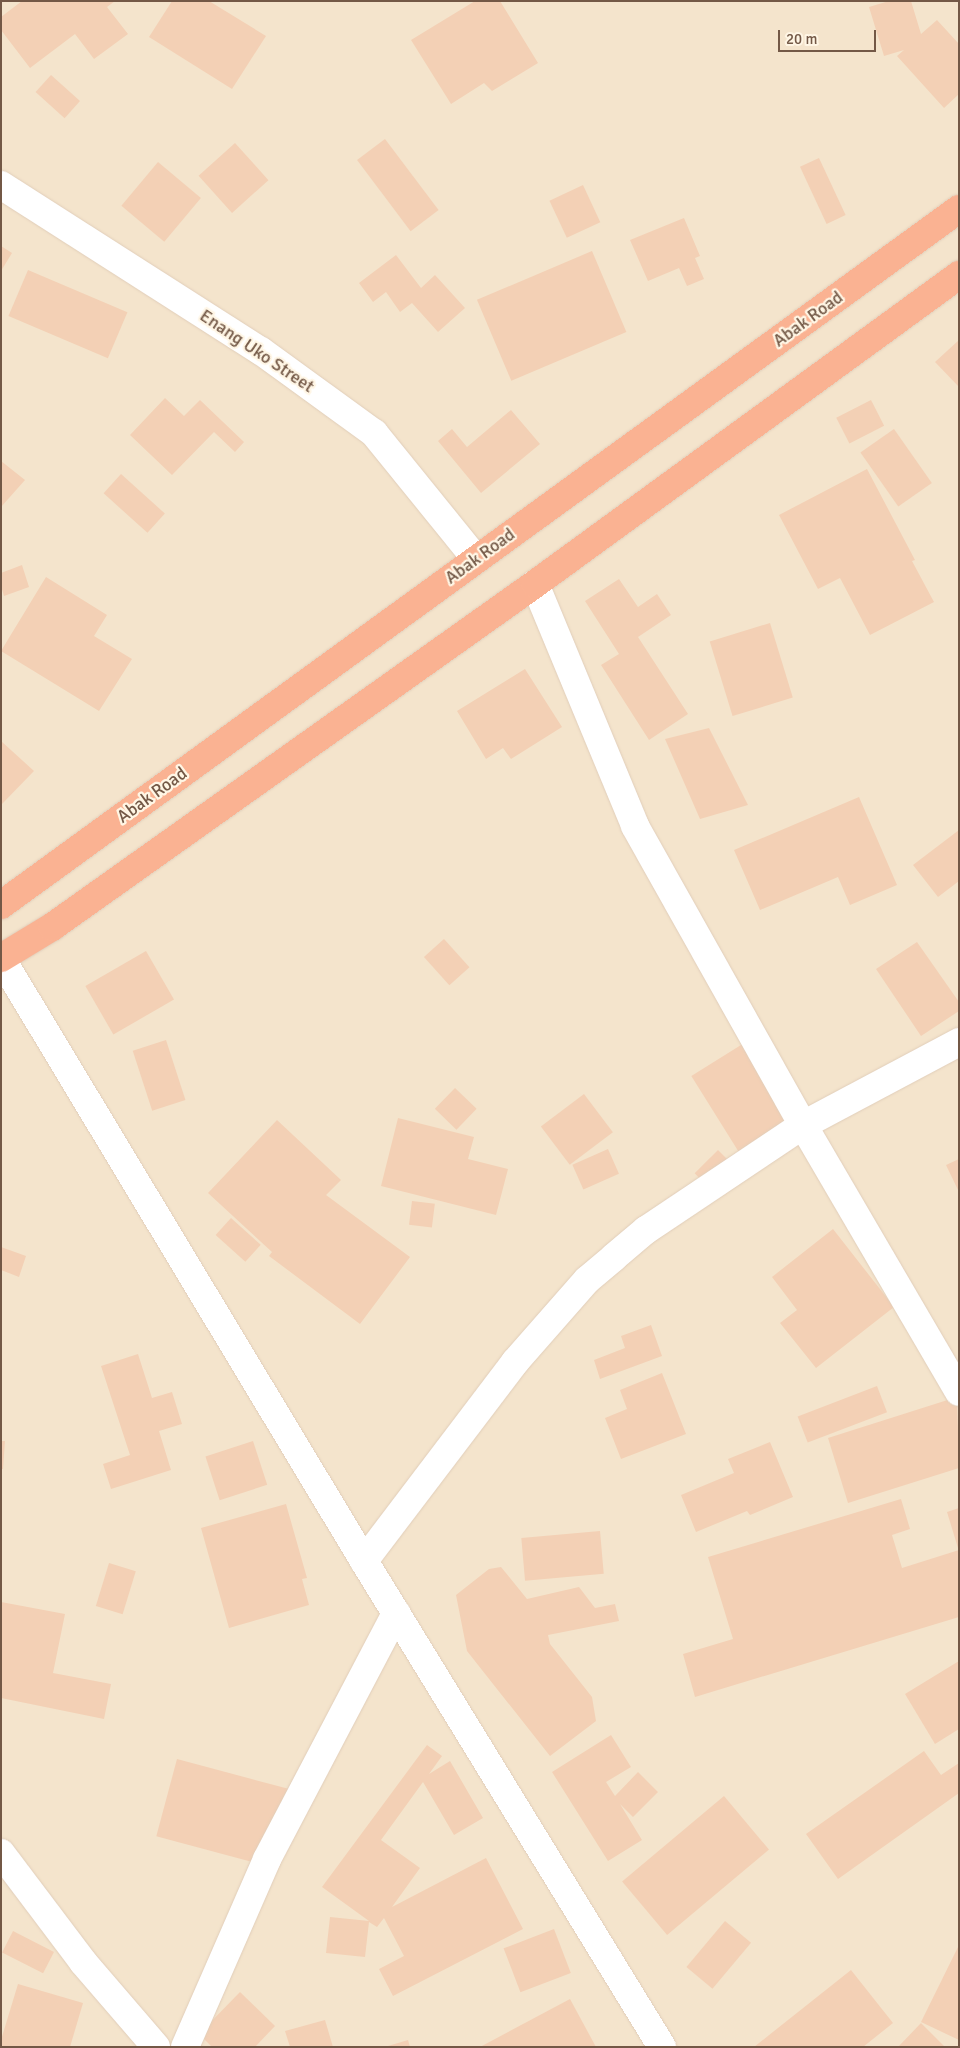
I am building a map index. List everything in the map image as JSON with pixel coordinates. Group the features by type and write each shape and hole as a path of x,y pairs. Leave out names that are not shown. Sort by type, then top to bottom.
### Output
{"highway":[{"name":"Abak Road","path":"1,905 959,209"},
{"path":"1,958 52,926 535,584 959,275"}],"street":[{"name":"Enang Uko Street","path":"1,185 261,351 374,433 476,559"},
{"path":"535,584 635,826 803,1125 959,1392"},
{"path":"1,958 396,1613 662,2047"},
{"path":"364,1560 515,1362 587,1280 646,1230 803,1125 959,1042"},
{"path":"185,2047 267,1859 396,1613"},
{"path":"1,1853 83,1962 156,2047"}],"shaded area":[{"path":"1,1 959,1 959,2047 1,2047"}],"building":[{"path":"22,1 115,1 107,7 128,34 94,59 75,34 30,68 1,30 1,17"},
{"path":"172,1 209,1 266,36 232,89 149,37"},
{"path":"475,1 500,1 538,63 492,91 484,83 451,104 411,40"},
{"path":"889,1 911,1 921,34 937,20 959,44 959,94 944,108 897,56 904,50 884,56 869,7"},
{"path":"51,75 80,101 65,118 36,92"},
{"path":"385,139 439,210 411,231 357,160"},
{"path":"235,143 268,180 232,213 199,176"},
{"path":"819,158 846,215 827,224 800,167"},
{"path":"158,162 201,198 164,242 121,206"},
{"path":"583,185 600,222 567,238 549,201"},
{"path":"684,218 700,256 695,258 704,279 687,286 679,268 648,281 630,240"},
{"path":"1,246 12,253 1,271"},
{"path":"592,251 626,332 511,381 477,300"},
{"path":"396,255 421,288 435,275 465,308 438,332 412,303 400,312 386,292 373,302 359,283"},
{"path":"28,270 127,312 108,358 8,316"},
{"path":"959,340 959,387 935,362"},
{"path":"165,398 184,416 200,400 244,442 235,452 214,432 172,475 130,435"},
{"path":"871,400 884,426 849,444 836,418"},
{"path":"511,410 540,444 481,493 438,441 452,429 467,447"},
{"path":"894,429 932,483 898,507 860,453"},
{"path":"1,461 25,480 1,507"},
{"path":"867,469 915,560 912,561 934,602 870,635 840,578 818,589 779,515"},
{"path":"121,474 165,513 147,533 104,493"},
{"path":"22,565 29,587 4,596 1,586 1,573"},
{"path":"46,577 107,615 94,636 132,659 99,711 1,651"},
{"path":"619,579 638,607 657,594 671,615 638,637 688,714 649,740 601,665 619,654 585,601"},
{"path":"770,623 793,698 733,716 710,641"},
{"path":"525,669 562,727 511,759 503,748 486,759 457,711"},
{"path":"709,728 748,805 700,819 665,739"},
{"path":"1,741 34,771 1,805"},
{"path":"859,797 897,885 850,905 838,877 760,910 734,850"},
{"path":"959,830 959,881 938,897 913,865"},
{"path":"444,939 469,967 449,985 424,957"},
{"path":"917,942 959,1002 959,1011 921,1036 876,969"},
{"path":"146,951 174,999 113,1034 85,986"},
{"path":"166,1040 185,1100 152,1111 133,1051"},
{"path":"749,1040 807,1133 750,1169 691,1076"},
{"path":"455,1088 477,1109 456,1130 435,1109"},
{"path":"584,1094 613,1132 570,1165 541,1126"},
{"path":"398,1118 474,1137 468,1159 508,1169 496,1215 381,1186"},
{"path":"277,1120 341,1180 326,1195 410,1257 360,1324 269,1256 272,1252 208,1193"},
{"path":"608,1149 619,1174 583,1190 572,1165"},
{"path":"718,1150 738,1170 714,1193 695,1173"},
{"path":"959,1159 959,1192 946,1165"},
{"path":"412,1201 435,1204 432,1228 409,1225"},
{"path":"231,1218 261,1245 245,1262 216,1235"},
{"path":"833,1229 894,1307 816,1368 780,1323 797,1310 772,1277"},
{"path":"1,1247 26,1256 19,1277 1,1270"},
{"path":"651,1325 662,1356 600,1379 594,1360 625,1348 621,1336"},
{"path":"138,1354 152,1398 172,1392 182,1424 159,1431 171,1470 111,1489 103,1464 130,1455 101,1366"},
{"path":"662,1373 686,1434 621,1459 605,1418 627,1409 620,1390"},
{"path":"877,1386 887,1412 808,1443 798,1416"},
{"path":"957,1397 959,1468 848,1503 828,1438"},
{"path":"1,1441 5,1441 3,1469 1,1469"},
{"path":"253,1441 267,1485 220,1500 205,1456"},
{"path":"770,1442 793,1497 750,1515 747,1511 696,1532 681,1495 734,1473 728,1459"},
{"path":"901,1499 910,1529 892,1535 902,1568 959,1550 959,1617 695,1697 683,1654 733,1639 708,1557"},
{"path":"286,1504 307,1578 302,1579 309,1605 229,1628 201,1528"},
{"path":"959,1508 959,1548 958,1548 947,1512"},
{"path":"600,1531 604,1574 525,1581 521,1538"},
{"path":"109,1563 136,1571 123,1614 96,1606"},
{"path":"501,1567 527,1599 579,1587 595,1608 615,1604 619,1621 548,1635 550,1644 592,1697 596,1721 550,1756 467,1651 456,1595 489,1569"},
{"path":"1,1602 65,1614 53,1673 111,1684 104,1719 1,1698"},
{"path":"959,1661 959,1729 935,1744 905,1694"},
{"path":"611,1735 631,1767 606,1782 615,1796 638,1772 658,1792 633,1817 620,1804 642,1840 608,1861 552,1772"},
{"path":"427,1745 442,1756 429,1774 450,1761 483,1818 454,1835 423,1782 381,1840 420,1868 392,1907 486,1858 523,1929 393,1996 379,1969 404,1956 384,1918 377,1927 369,1922 365,1957 326,1953 330,1917 369,1921 322,1887"},
{"path":"924,1751 941,1775 959,1763 959,1793 838,1879 806,1834"},
{"path":"177,1759 299,1792 278,1869 156,1836"},
{"path":"724,1796 769,1850 667,1935 622,1881"},
{"path":"725,1921 751,1943 712,1989 686,1967"},
{"path":"554,1929 571,1973 520,1992 504,1948"},
{"path":"13,1931 54,1952 43,1973 2,1952"},
{"path":"959,1945 959,2040 921,2022"},
{"path":"851,1970 893,2023 863,2047 754,2047"},
{"path":"18,1984 83,2003 70,2047 1,2047 1,2040"},
{"path":"240,1992 275,2026 255,2047 212,2047 199,2034"},
{"path":"570,1999 596,2047 480,2047"},
{"path":"325,2020 333,2047 290,2047 285,2031"},
{"path":"921,2023 945,2047 898,2047"},
{"path":"408,2040 410,2047 388,2047 388,2046"}]}
